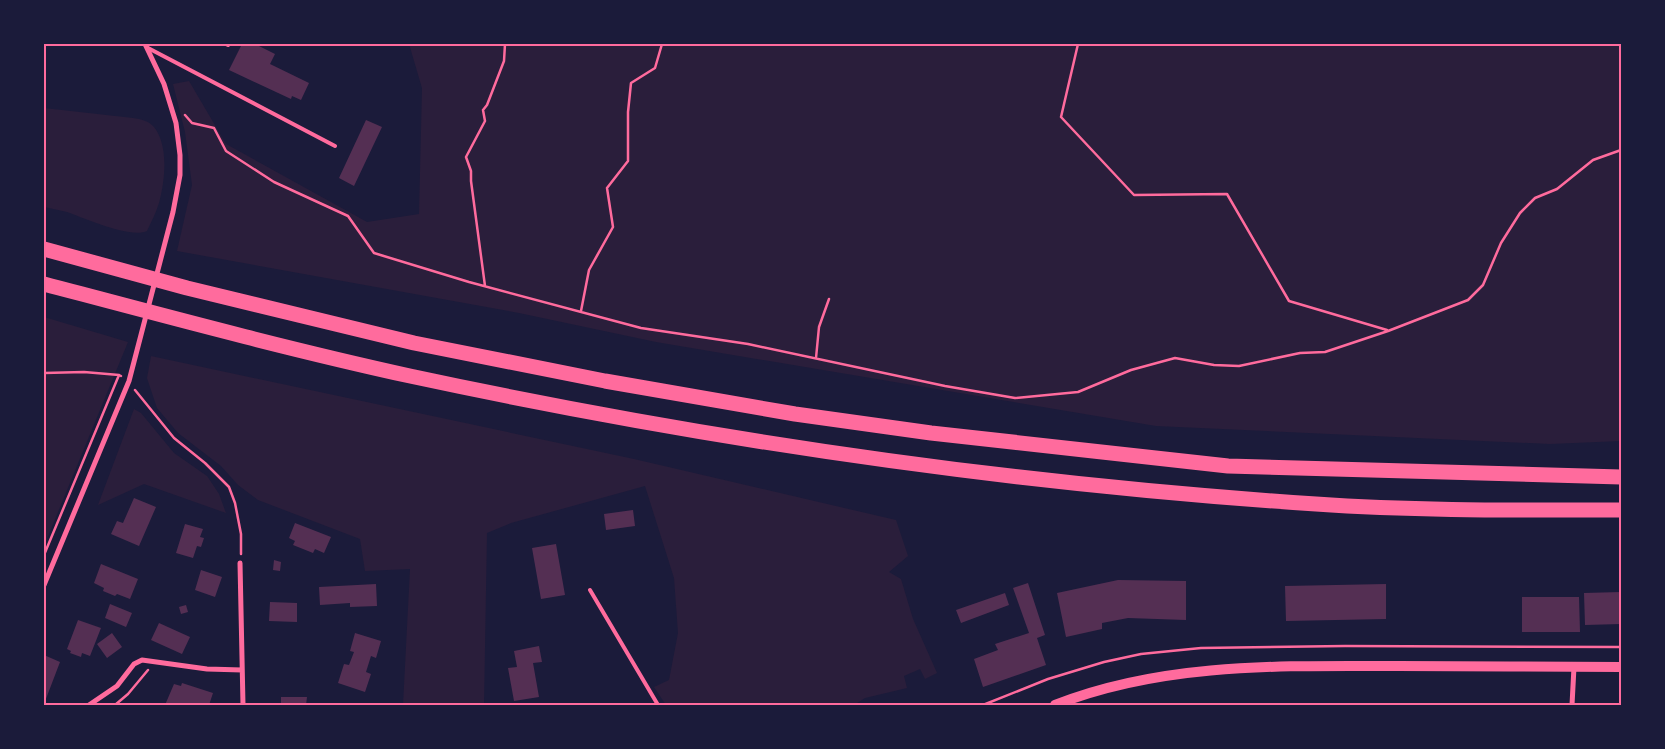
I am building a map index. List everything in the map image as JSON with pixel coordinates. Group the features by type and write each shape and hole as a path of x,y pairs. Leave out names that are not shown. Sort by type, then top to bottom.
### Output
{"highway":[{"path":"44,249 187,288 414,343 604,381 795,414 931,433 1228,466 1621,477"},
{"path":"44,284 180,320 408,375 598,414 800,448 928,466 1080,484 1316,504 1425,509 1621,510"}],"main road":[{"path":"1055,705 1124,684 1180,673 1212,670 1342,666 1621,667"}],"street":[{"path":"44,585 129,381 132,362 173,212 180,175 180,155 176,123 164,84 146,46"},
{"path":"240,564 243,705"},
{"path":"90,705 117,686 138,661 207,669 242,670"},
{"path":"1572,705 1574,667"}],"lane":[{"path":"146,46 335,146"},
{"path":"590,590 658,705"}],"path":[{"path":"485,286 471,171 466,157 485,121 483,110 487,105 504,61 505,44"},
{"path":"580,311 589,270 614,227 607,188 628,161 628,112 631,84 655,68 662,44"},
{"path":"1078,44 1061,118 1134,195 1227,194 1289,301 1388,331"},
{"path":"184,111 186,117 192,123 214,128 226,151 274,182 348,216 374,253 485,286 641,328 748,344 945,386 1015,398 1078,392 1131,370 1175,358 1214,365 1239,366 1300,353 1325,352 1388,331 1468,300 1484,285 1501,243 1520,213 1535,198 1558,189 1593,160 1621,150"},
{"path":"816,358 819,327 829,298"},
{"path":"44,373 84,372 119,376 129,381 174,438 205,463 229,487 235,503 241,534 240,564"},
{"path":"44,555 119,376"},
{"path":"115,705 143,677 151,661"}],"shaded area":[{"path":"409,44 1621,44 1621,441 1550,444 1156,426 656,342 519,313 177,251 192,185 185,132 173,84 189,81 226,144 367,222 419,214 422,88"},
{"path":"44,108 136,118 154,127 162,144 164,174 159,203 147,231 140,233 119,230 67,212 44,207"},
{"path":"44,317 128,342 44,546"},
{"path":"151,356 634,459 896,520 908,556 889,572 901,579 913,619 937,673 925,679 920,669 904,676 907,688 865,698 854,705 666,705 654,687 669,680 678,633 674,578 645,486 511,523 487,533 484,705 403,705 410,569 365,571 360,539 258,500 238,485 221,466 178,433 157,408 147,378"},
{"path":"134,409 141,413 174,453 207,476 219,494 226,513 144,484 98,505"}],"building":[{"path":"242,44 255,44 275,54 270,64 309,83 301,100 292,96 291,99 229,70"},
{"path":"366,120 382,127 354,186 339,178"},
{"path":"134,498 156,507 139,546 111,534 117,521 123,523"},
{"path":"633,510 635,526 606,530 604,514"},
{"path":"295,523 331,537 324,553 315,549 313,553 293,545 295,541 289,538"},
{"path":"185,524 203,529 200,537 204,538 201,547 197,546 193,558 176,553"},
{"path":"556,544 565,595 541,599 532,548"},
{"path":"274,560 281,562 280,571 273,570"},
{"path":"101,564 138,579 130,599 103,591 104,588 94,583"},
{"path":"201,570 222,577 215,597 195,590"},
{"path":"1118,580 1186,581 1186,620 1128,618 1102,623 1102,629 1066,637 1057,593"},
{"path":"1028,583 1045,635 1037,638 1046,665 983,687 974,659 998,650 995,644 1029,633 1013,588"},
{"path":"376,584 377,606 350,607 350,603 320,605 319,587"},
{"path":"1386,584 1386,619 1286,621 1285,586"},
{"path":"1621,592 1621,624 1585,625 1584,593"},
{"path":"1005,593 1009,605 961,623 956,610"},
{"path":"1522,597 1579,597 1580,632 1522,632"},
{"path":"270,602 297,603 297,622 269,621"},
{"path":"110,604 132,613 126,627 105,618"},
{"path":"186,605 188,612 181,614 179,607"},
{"path":"78,620 101,628 90,656 82,653 81,657 70,653 71,651 67,649"},
{"path":"159,623 190,637 182,654 151,640"},
{"path":"112,633 122,647 107,658 97,644"},
{"path":"355,633 381,641 376,658 371,656 366,672 371,674 365,692 338,683 344,664 349,665 354,652 350,651"},
{"path":"539,646 542,662 533,663 539,697 514,701 508,668 517,667 514,651"},
{"path":"44,655 60,662 44,704"},
{"path":"182,683 213,693 209,705 165,705 174,684 181,686"},
{"path":"281,697 307,697 306,705 281,705"}]}
